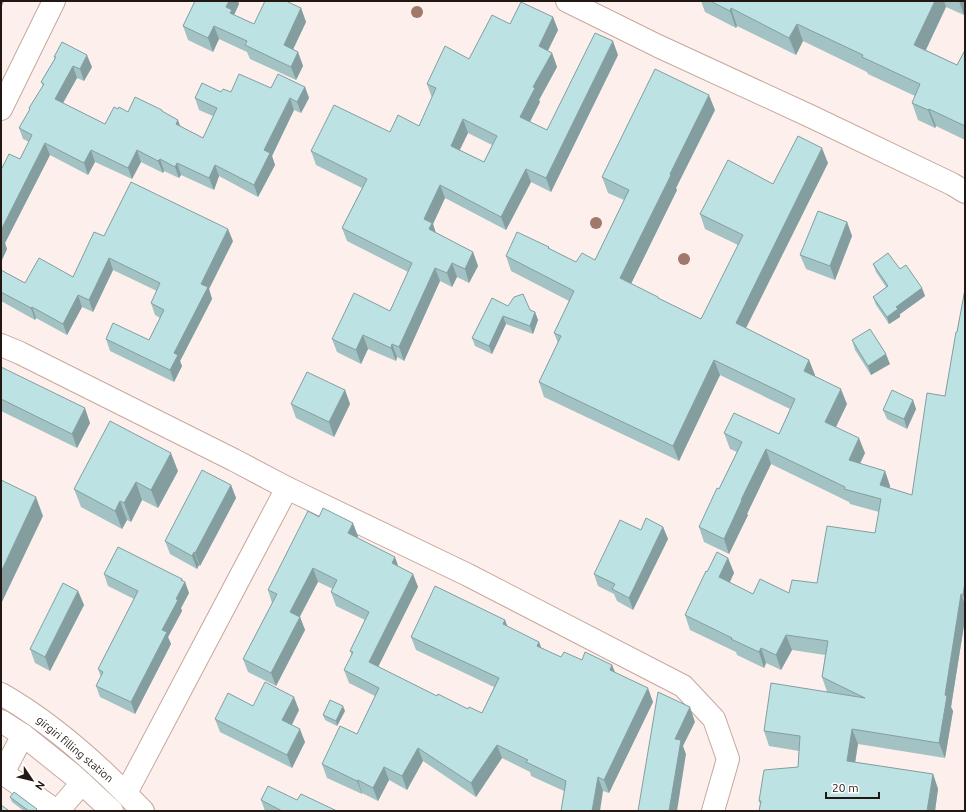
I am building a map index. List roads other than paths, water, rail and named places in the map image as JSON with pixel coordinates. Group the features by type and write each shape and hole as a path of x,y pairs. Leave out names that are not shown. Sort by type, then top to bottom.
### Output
{"main road":[{"path":"1,109 54,1"},
{"path":"567,1 658,46 810,116 952,184 965,192"},
{"path":"1,345 20,353 287,488 468,575 683,686 714,719 728,759 713,811"},
{"path":"126,793 287,488"},
{"name":"girgiri filling station","path":"1,694 46,723 84,754 143,811"},
{"path":"1,721 23,735 73,775 112,811"},
{"path":"23,735 3,773 57,811 82,783"}]}
